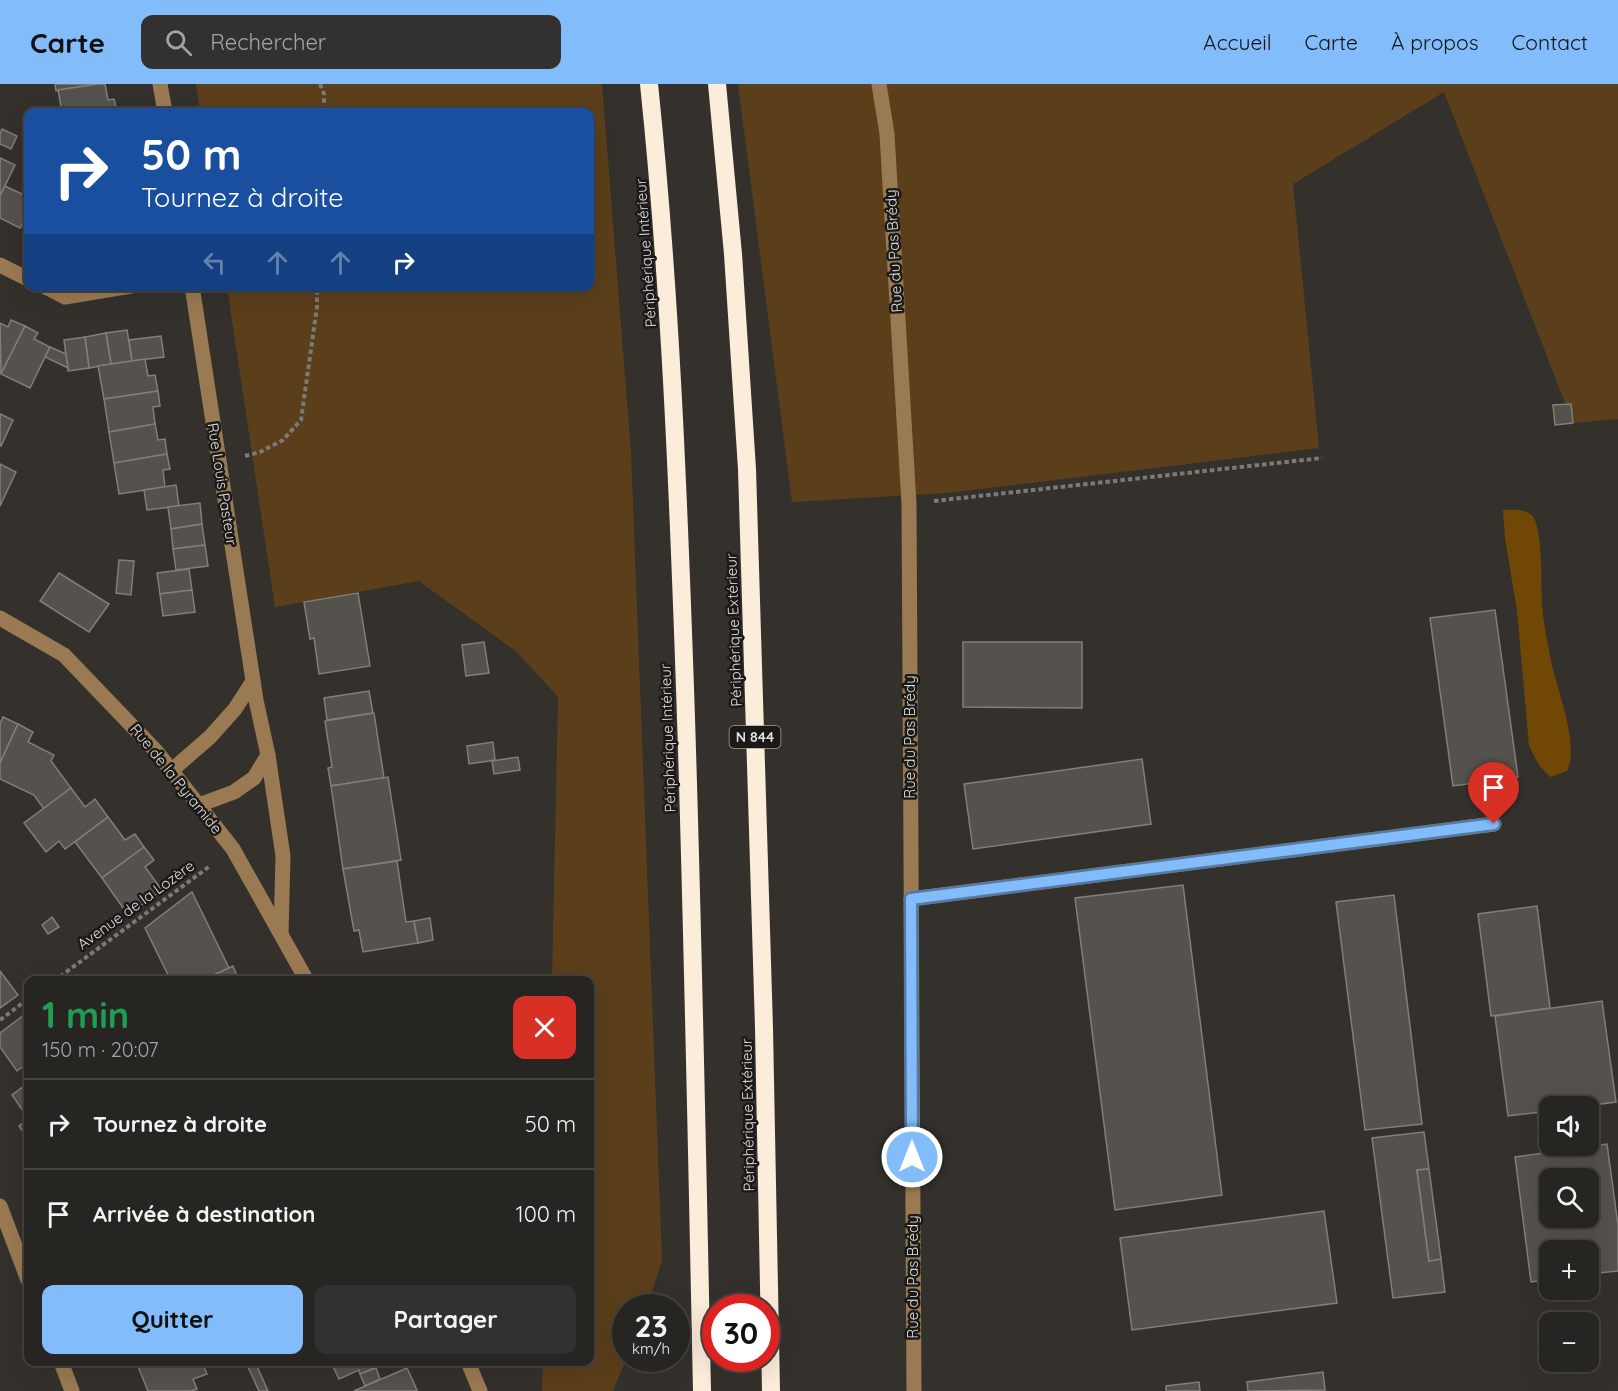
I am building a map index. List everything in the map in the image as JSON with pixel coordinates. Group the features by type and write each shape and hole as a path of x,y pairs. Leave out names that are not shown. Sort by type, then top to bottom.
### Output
{"highway":[{"name":"Périphérique Intérieur","path":"649,84 660,190 678,483 695,1031 702,1391"},
{"name":"Périphérique Extérieur","path":"717,84 734,254 747,469 771,1391"}],"street":[{"path":"160,84 164,108"},
{"name":"Rue du Pas Brédy","path":"879,84 887,134 909,504 914,1391"},
{"path":"0,265 24,277"},
{"path":"54,291 65,297 101,291"},
{"name":"Rue Louis Pasteur","path":"193,291 253,681 268,755 283,856 281,934"},
{"name":"Rue de la Pyramide","path":"0,618 64,655 156,751 233,849 304,976"},
{"path":"172,770 216,730 235,709 253,681"},
{"path":"199,805 234,792 254,778 268,755"},
{"path":"911,899 1494,824"},
{"path":"0,1206 24,1269"},
{"path":"63,1366 72,1391"},
{"path":"470,1366 480,1391"}],"path":[{"path":"320,84 324,94 324,108"},
{"path":"219,462 260,452 283,440 301,420 317,291"},
{"path":"909,504 1322,458"},
{"name":"Avenue de la Lozère","path":"61,976 233,849"},
{"path":"0,1020 24,1002"}],"shaded area":[{"path":"196,84 602,84 631,453 662,1260 651,1294 612,1294 612,1372 621,1372 613,1391 542,1391 543,1366 594,1366 594,976 552,976 558,697 517,652 419,581 275,607 228,291 594,291 594,108 199,108"},
{"path":"738,84 1618,84 1618,419 1573,423 1444,92 1293,184 1319,448 947,493 792,502"},
{"path":"1503,510 1520,510 1530,514 1536,524 1538,534 1544,622 1551,663 1569,728 1571,744 1567,771 1550,777 1539,765 1529,746 1517,611 1505,538"}],"building":[{"path":"55,84 98,84 56,91"},
{"path":"105,84 108,100 114,99 116,108 61,108 58,90"},
{"path":"2,129 17,136 11,149 0,144"},
{"path":"0,158 15,165 0,196"},
{"path":"5,186 24,195 24,220 20,228 0,218 0,196"},
{"path":"11,320 25,326 1,374 0,323 8,327"},
{"path":"25,326 38,333 34,339 50,347 30,388 1,374"},
{"path":"127,330 132,361 111,364 106,333"},
{"path":"106,333 111,364 89,368 85,337"},
{"path":"161,336 164,357 132,361 129,340"},
{"path":"85,337 89,368 68,371 64,340"},
{"path":"50,347 66,354 68,368 45,357"},
{"path":"145,359 148,376 155,375 158,391 104,399 98,366"},
{"path":"158,391 160,406 153,407 155,424 109,432 104,399"},
{"path":"1571,404 1573,423 1555,425 1553,405"},
{"path":"0,414 13,420 1,446 0,446"},
{"path":"155,424 158,440 165,439 167,454 114,463 109,432"},
{"path":"167,454 170,469 163,470 165,487 119,494 114,463"},
{"path":"0,464 16,472 0,506"},
{"path":"176,485 179,506 147,510 144,490"},
{"path":"200,503 202,524 171,529 168,507"},
{"path":"202,524 205,545 173,549 171,529"},
{"path":"205,545 208,566 176,570 173,549"},
{"path":"119,560 134,561 131,595 116,593"},
{"path":"189,569 192,590 160,594 157,573"},
{"path":"59,573 109,604 89,632 40,601"},
{"path":"192,590 195,612 163,616 160,594"},
{"path":"358,593 370,666 319,674 314,638 310,639 304,602"},
{"path":"1495,610 1518,777 1453,786 1430,618"},
{"path":"484,642 489,673 466,676 462,645"},
{"path":"963,642 1082,642 1082,708 963,707"},
{"path":"369,691 373,713 327,720 324,698"},
{"path":"374,713 384,778 331,786 328,768 332,767 325,721"},
{"path":"3,717 18,724 0,763 0,724"},
{"path":"18,724 33,732 28,742 54,755 51,761 71,788 44,809 34,795 0,779 0,763"},
{"path":"493,742 495,760 469,764 467,746"},
{"path":"518,757 520,770 494,774 492,761"},
{"path":"1142,759 1151,824 973,849 964,784"},
{"path":"388,777 401,860 343,869 331,786"},
{"path":"71,788 85,807 95,799 108,817 65,849 59,841 46,852 24,823"},
{"path":"108,817 125,840 135,834 144,847 102,878 75,842"},
{"path":"144,847 154,860 145,867 162,890 128,915 102,878"},
{"path":"397,861 406,922 414,921 418,943 363,952 359,930 354,931 343,869"},
{"path":"1183,885 1222,1195 1115,1210 1075,898"},
{"path":"192,892 229,968 212,976 169,976 145,928"},
{"path":"1394,895 1422,1124 1365,1130 1336,902"},
{"path":"1537,906 1550,1008 1491,1016 1478,914"},
{"path":"52,917 59,927 48,934 42,925"},
{"path":"430,918 433,940 418,943 414,921"},
{"path":"233,966 237,976 212,976"},
{"path":"0,971 18,995 0,1008"},
{"path":"1602,1001 1616,1102 1599,1104 1599,1096 1539,1096 1539,1112 1508,1116 1495,1016"},
{"path":"24,1015 24,1066 17,1071 0,1047 0,1033"},
{"path":"24,1086 24,1112 12,1095"},
{"path":"24,1122 24,1133 19,1126"},
{"path":"1424,1132 1429,1169 1417,1170 1429,1261 1441,1259 1445,1292 1393,1298 1372,1138"},
{"path":"1607,1144 1618,1225 1618,1271 1599,1273 1599,1240 1539,1240 1539,1281 1531,1282 1515,1157 1539,1154 1539,1156 1599,1156 1599,1145"},
{"path":"1429,1169 1441,1259 1429,1261 1417,1170"},
{"path":"1324,1211 1337,1303 1132,1330 1120,1238"},
{"path":"138,1366 204,1366 207,1374 193,1379 197,1389 191,1391 148,1391"},
{"path":"257,1366 268,1391 259,1391 248,1367"},
{"path":"333,1366 379,1366 360,1374 359,1370 339,1379"},
{"path":"376,1368 380,1379 365,1386 360,1374"},
{"path":"407,1368 417,1390 354,1391"},
{"path":"1323,1372 1325,1390 1248,1391 1247,1382"},
{"path":"1199,1382 1200,1391 1166,1391 1166,1386"}],"route":[{"path":"912,1157 911,899 1494,824"}]}
